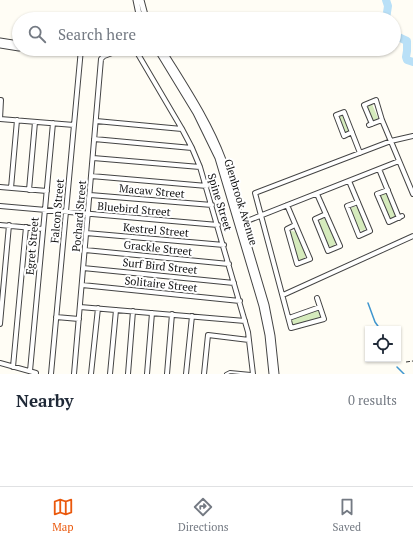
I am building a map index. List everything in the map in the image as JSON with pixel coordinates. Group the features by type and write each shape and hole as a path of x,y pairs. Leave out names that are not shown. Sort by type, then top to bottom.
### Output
{"street":[{"path":"136,0 141,12"},
{"path":"141,0 142,12"},
{"path":"0,41 12,43"},
{"path":"0,45 12,47"},
{"name":"Falcon Street","path":"51,374 80,56"},
{"name":"Pochard Street","path":"74,374 94,139 102,59 104,56"},
{"name":"Spine Street","path":"138,56 182,129 200,167 240,301 249,340 252,374"},
{"name":"Glenbrook Avenue","path":"161,56 196,113 220,164 262,306 268,336 272,374"},
{"name":"Glenbrook Avenue","path":"166,56 214,137 228,174 266,305 272,336 276,374"},
{"path":"1,100 0,119 74,125"},
{"path":"382,120 370,125 364,105 376,100 382,120 399,161 411,184 413,194"},
{"path":"352,132 344,136 336,115 344,112 352,132 360,152"},
{"path":"11,188 17,120"},
{"path":"96,121 182,129"},
{"path":"29,190 35,122"},
{"name":"Egret Street","path":"30,371 53,123"},
{"path":"317,298 324,319 291,328 255,193 360,152 391,141 413,136"},
{"path":"94,139 192,148"},
{"path":"93,158 200,167"},
{"path":"242,223 399,161"},
{"path":"379,169 400,217 389,222 377,194 388,190"},
{"path":"91,176 206,186"},
{"path":"349,181 358,202 370,231 359,236 347,206 358,202"},
{"path":"0,187 46,191"},
{"path":"317,194 326,214 340,246 328,251 315,219 326,214"},
{"name":"Macaw Street","path":"90,195 212,205"},
{"path":"287,205 310,259 297,264 287,230 295,225"},
{"name":"Bluebird Street","path":"0,206 218,225"},
{"path":"0,225 43,229"},
{"path":"0,324 9,225"},
{"path":"13,367 26,227"},
{"name":"Kestrel Street","path":"86,233 224,245"},
{"path":"283,295 413,236"},
{"name":"Grackle Street","path":"85,250 229,264"},
{"name":"Surf Bird Street","path":"83,268 234,283"},
{"name":"Solitaire Street","path":"82,285 240,301"},
{"path":"80,307 245,321"},
{"path":"289,318 320,307"},
{"path":"91,374 98,308"},
{"path":"110,374 116,310"},
{"path":"128,374 133,311"},
{"path":"147,374 152,313"},
{"path":"166,374 172,314"},
{"path":"186,374 192,316"},
{"path":"56,317 79,319"},
{"path":"204,374 208,335 249,340"},
{"path":"0,363 36,373"}],"lane":[{"path":"226,374 230,372 252,374"}],"path":[{"path":"406,362 413,361"}],"green space":[{"path":"372,104 378,118 378,120 375,121 373,121 368,107 368,105"},
{"path":"341,115 344,116 350,130 347,133 344,132 339,118"},
{"path":"385,193 387,194 396,216 391,219 380,198 381,195"},
{"path":"353,206 358,207 366,226 364,231 358,230 350,210"},
{"path":"322,218 327,220 336,242 334,246 331,247 328,245 319,223"},
{"path":"289,232 297,232 305,254 304,259 302,260 298,259"},
{"path":"316,310 319,311 320,318 294,326 292,324 292,319"}],"waterway":[{"path":"386,0 388,6 387,12"},
{"path":"401,38 407,41 407,60 413,62"},
{"path":"368,303 378,326"},
{"path":"397,367 404,374"}]}
